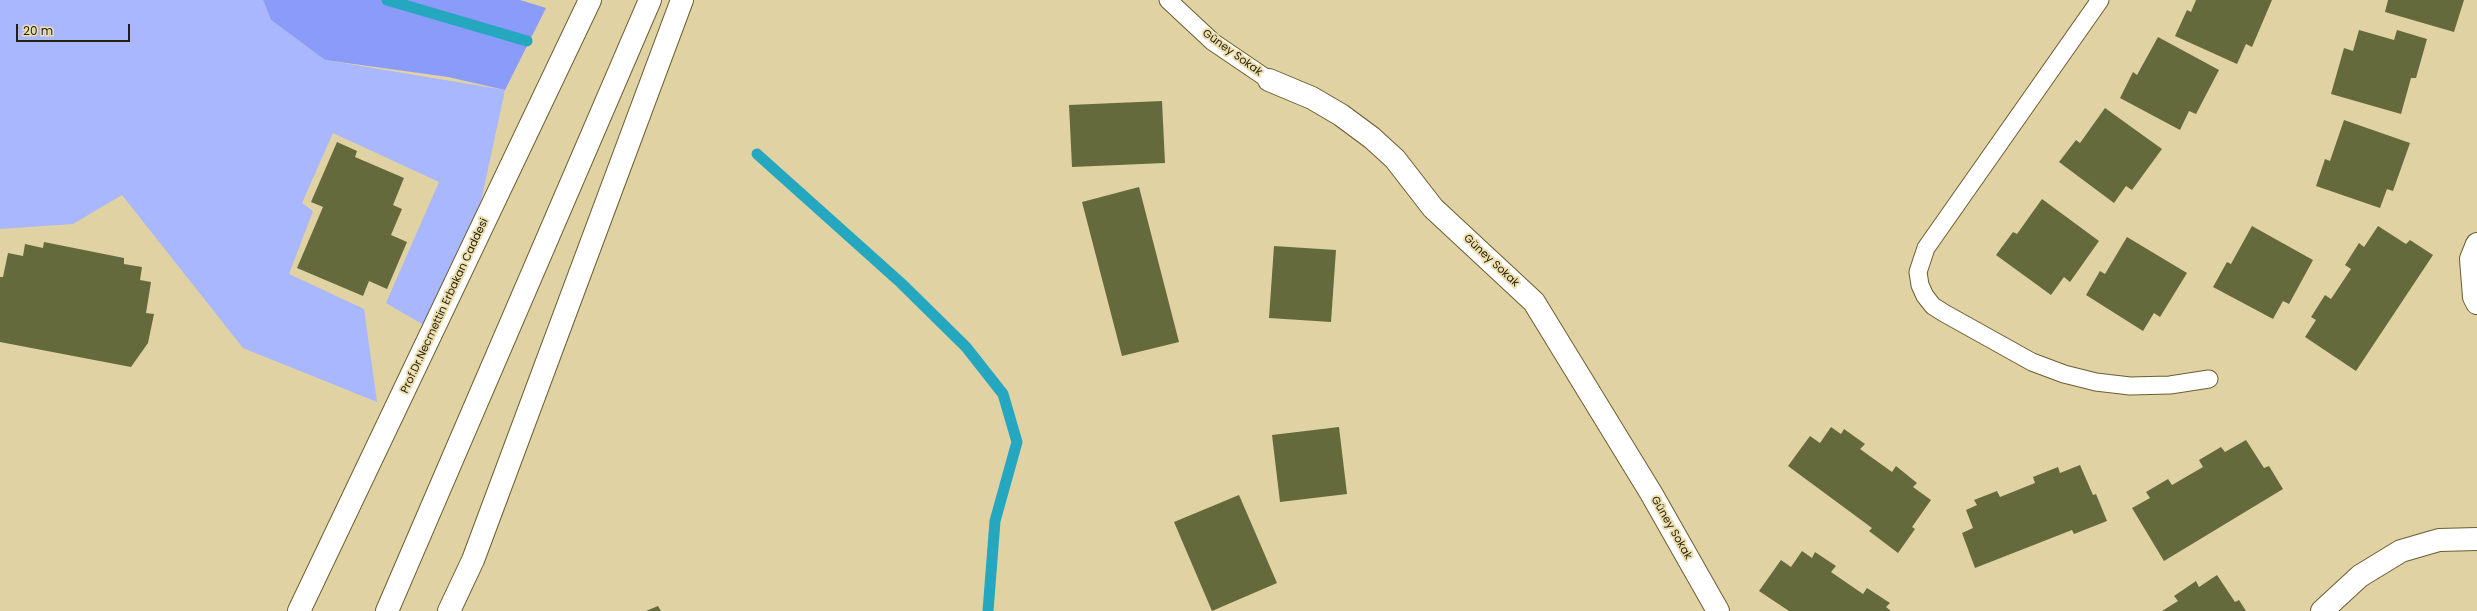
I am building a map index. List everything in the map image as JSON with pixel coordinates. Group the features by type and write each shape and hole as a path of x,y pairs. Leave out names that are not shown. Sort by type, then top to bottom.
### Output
{"main road":[{"name":"Prof.Dr.Necmettin Erbakan Caddesi","path":"299,611 590,0"},
{"path":"387,611 650,0"},
{"path":"449,611 473,560 682,0"},
{"name":"Güney Sokak","path":"1268,80 1312,98 1341,115 1372,138 1395,159 1433,208 1534,302 1651,493 1718,611"},
{"path":"2477,244 2471,259 2474,297 2477,303"},
{"path":"2322,611 2360,576 2401,551 2439,540 2477,539"}],"lane":[{"name":"Güney Sokak","path":"1168,0 1213,42 1268,80"},
{"path":"2100,0 1926,248 1918,272 1920,285 1929,301 1944,313 2032,362 2064,374 2096,382 2130,386 2170,385 2209,379"}],"shaded area":[{"path":"0,0 263,0 271,20 325,60 505,90 480,206 429,328 386,303 439,182 333,133 302,203 313,211 289,274 364,309 377,402 243,348 122,195 73,224 0,229"},
{"path":"263,0 520,0 546,8 505,90 448,77 325,60 271,20"}],"building":[{"path":"2196,0 2272,0 2252,47 2246,44 2237,64 2175,36 2187,10 2191,12"},
{"path":"2388,0 2464,0 2454,32 2385,12"},
{"path":"2359,30 2394,40 2397,30 2427,39 2416,78 2411,78 2401,114 2331,94 2344,48 2353,51"},
{"path":"2158,37 2219,70 2196,114 2189,111 2180,130 2120,98 2133,72 2137,75"},
{"path":"1162,101 1165,163 1072,167 1069,105"},
{"path":"2105,108 2162,149 2132,190 2126,186 2114,203 2059,162 2076,140 2080,143"},
{"path":"2344,120 2410,143 2393,191 2387,189 2380,208 2316,186 2325,159 2330,161"},
{"path":"337,142 357,151 355,157 404,178 393,205 402,209 391,235 407,242 387,289 369,281 363,296 297,268 323,207 311,202"},
{"path":"1139,187 1179,342 1122,356 1082,202"},
{"path":"2042,199 2099,241 2070,282 2064,277 2051,295 1996,255 2013,232 2017,234"},
{"path":"2252,226 2313,260 2289,304 2283,301 2273,319 2213,287 2227,262 2231,264"},
{"path":"2378,226 2406,244 2410,240 2433,255 2356,371 2305,337 2316,320 2311,317 2325,295 2331,299 2351,269 2345,265 2359,243 2364,247"},
{"path":"2127,237 2187,273 2160,317 2154,313 2143,331 2086,295 2100,271 2105,274"},
{"path":"44,242 124,258 124,264 142,267 140,280 151,282 146,313 154,314 148,343 131,367 0,342 0,277 3,277 8,253 23,256 25,244 43,248"},
{"path":"1274,246 1336,250 1331,322 1269,318"},
{"path":"1339,427 1347,494 1280,502 1272,435"},
{"path":"1831,427 1841,434 1844,429 1865,444 1860,449 1892,472 1896,466 1917,483 1913,487 1931,500 1912,527 1915,529 1898,553 1869,531 1872,528 1788,466 1810,436 1820,443"},
{"path":"2246,440 2264,468 2269,466 2283,489 2164,561 2132,508 2150,498 2146,492 2168,479 2172,485 2203,467 2199,460 2221,447 2225,452"},
{"path":"2080,465 2093,495 2096,494 2107,521 2074,534 2072,530 1975,568 1962,533 1973,528 1966,510 1977,505 1974,500 1997,491 2000,497 2035,483 2033,477 2058,467 2060,473"},
{"path":"1239,495 1277,583 1212,611 1174,522"},
{"path":"1802,551 1812,558 1815,552 1836,566 1831,572 1863,594 1867,588 1890,603 1886,607 1891,611 1789,611 1759,591 1781,560 1791,567"},
{"path":"2217,575 2235,602 2239,600 2246,611 2162,611 2178,601 2174,596 2196,581 2199,587"},
{"path":"658,606 661,611 646,611"}],"waterway":[{"path":"387,0 527,41"},
{"path":"757,154 901,283 966,347 1003,394 1017,442 995,521 988,611"}]}
